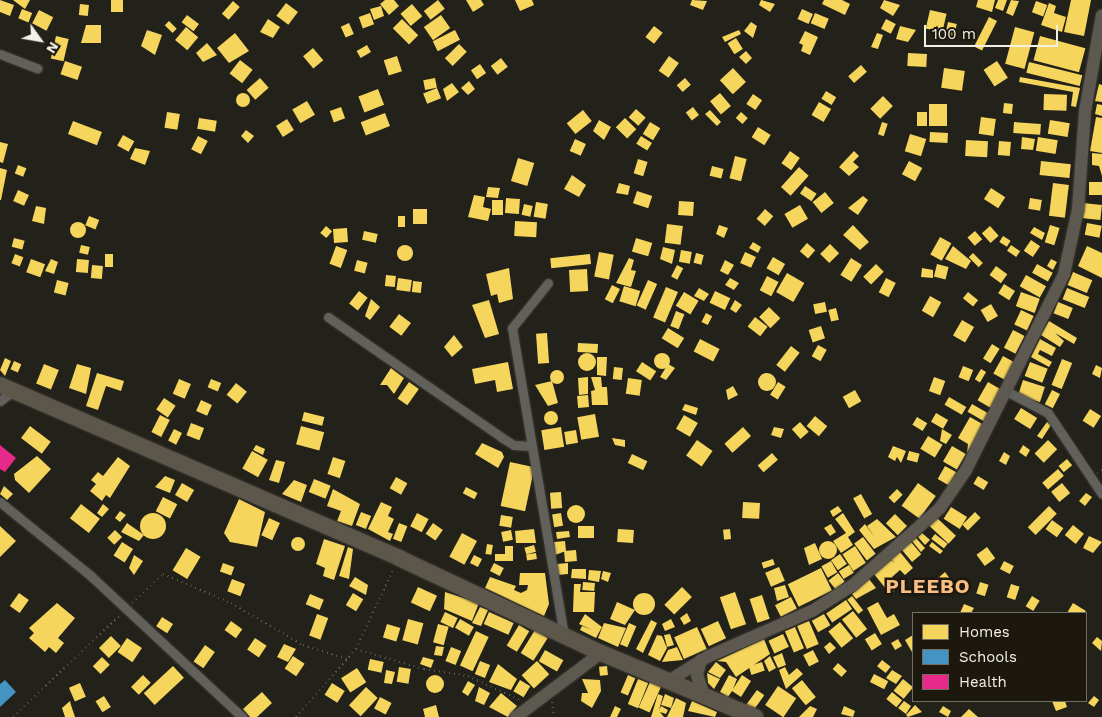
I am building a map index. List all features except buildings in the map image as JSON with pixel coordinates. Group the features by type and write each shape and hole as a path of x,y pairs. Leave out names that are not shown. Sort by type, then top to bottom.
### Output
{"highway":[{"path":"4,393 399,558 601,653 670,680 755,717"}],"street":[{"path":"670,680 701,660 812,611 853,585 898,546 953,491 980,447 1064,274 1078,209 1085,111 1102,15"},
{"path":"0,54 37,68"},
{"path":"548,283 512,328 530,446 564,634"},
{"path":"328,317 501,437 514,445 530,446"},
{"path":"1006,391 1048,413 1102,494"},
{"path":"0,502 91,576 125,610 242,717"},
{"path":"516,717 601,653"},
{"path":"701,660 696,675 704,695"}],"path":[{"path":"296,717 356,649 399,558"},
{"path":"13,717 162,574 232,603 302,645 347,660"},
{"path":"356,649 424,669 468,676 532,706"}],"district":[{"name":"PLEEBO","path":"928,586"}]}
